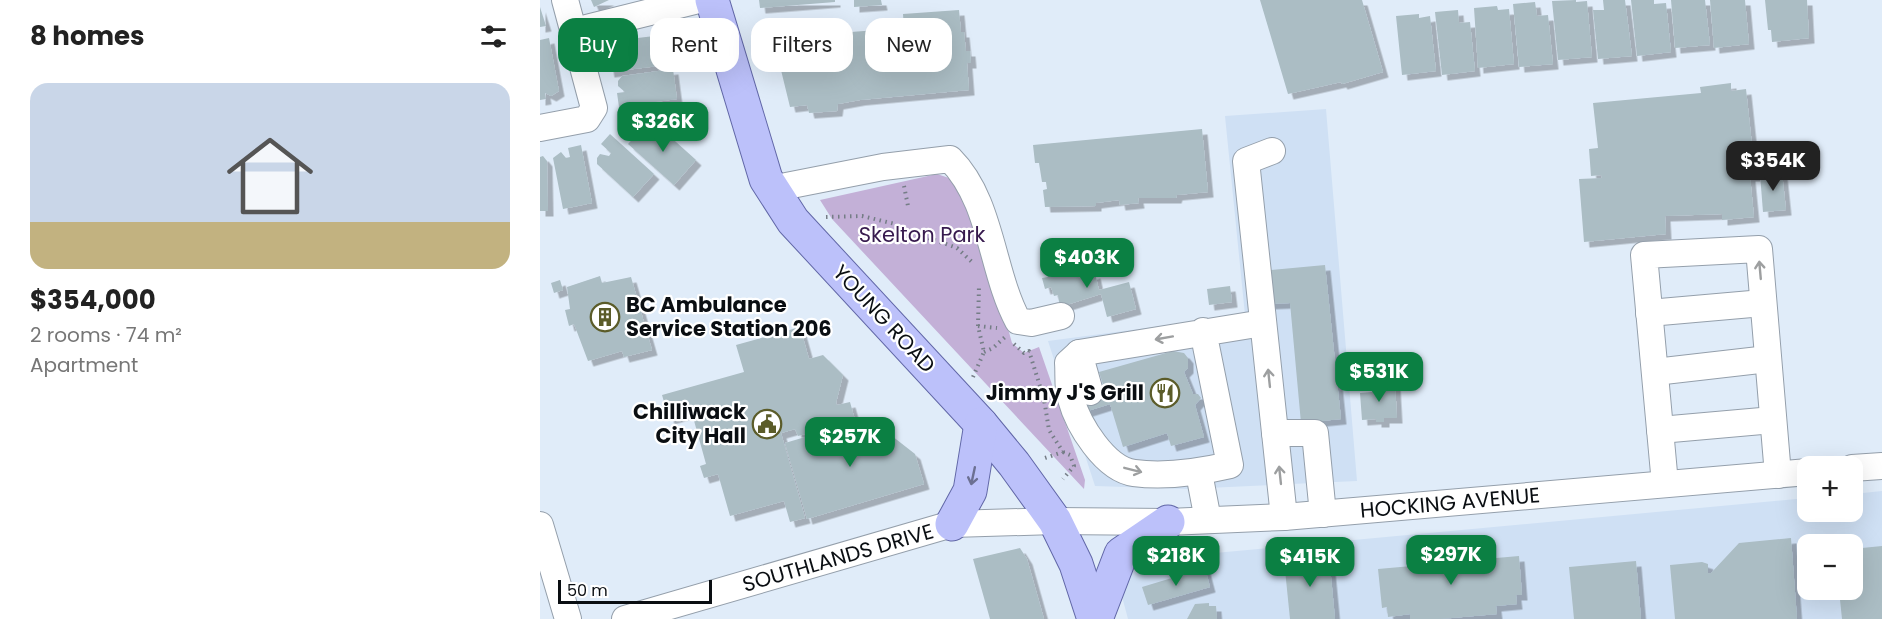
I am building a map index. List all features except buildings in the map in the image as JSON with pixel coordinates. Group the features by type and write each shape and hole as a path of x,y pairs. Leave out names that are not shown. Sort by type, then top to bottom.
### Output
{"main road":[{"name":"YOUNG ROAD","path":"712,0 761,166 771,189 793,221 981,424 1055,521 1076,564 1095,619"},
{"path":"952,524 970,491 981,424"},
{"path":"1095,619 1121,554 1168,522"}],"street":[{"path":"565,0 570,18"},
{"path":"626,18 699,0"},
{"path":"540,128 587,119 594,108 585,72"},
{"path":"1272,151 1246,161 1284,517"},
{"path":"771,189 883,167 950,159 964,173 978,206 1007,300 1018,321 1031,323 1061,316"},
{"path":"1665,484 1644,255 1759,249 1778,475"},
{"path":"1649,314 1763,303"},
{"path":"1203,331 1230,465 1199,473 1132,473 1106,458 1082,426 1070,398 1068,363 1079,353 1203,331 1263,323"},
{"path":"1079,353 1099,427 1098,448"},
{"path":"1655,372 1768,359"},
{"path":"1660,430 1773,420"},
{"path":"1275,433 1315,433 1323,514"},
{"path":"1863,467 1882,466"},
{"path":"1199,473 1208,520"},
{"name":"HOCKING AVENUE","path":"1055,521 1168,522 1284,517 1797,473"},
{"name":"SOUTHLANDS DRIVE","path":"625,619 952,524 1055,521"},
{"path":"540,525 568,619"}],"path":[{"path":"903,182 908,206"},
{"path":"825,217 862,216 895,224"},
{"path":"923,236 957,248 973,263 977,271"},
{"path":"972,378 984,352 978,326 978,277"},
{"path":"978,326 993,327 1009,333"},
{"path":"984,352 993,348 1009,333"},
{"path":"1009,333 1012,343 1024,353 1029,351 1044,399 1049,430 1063,452 1070,455 1074,466 1063,479"},
{"path":"1045,458 1063,452"}],"shaded area":[{"path":"1326,109 1357,481 1186,489 1095,486 1048,341 1245,315 1225,116"},
{"path":"1882,491 1882,619 1128,619 1120,589 1139,560 1797,499 1797,522 1863,522 1863,493"}],"green space":[{"name":"Skelton Park","path":"937,174 955,180 992,271 1012,343 1024,353 1039,347 1085,480 1084,489 832,219 820,200"}],"place":[{"name":"BC Ambulance Service Station 206","path":"605,317"},
{"name":"Jimmy J'S Grill","path":"1165,393"},
{"name":"Chilliwack City Hall","path":"767,424"}]}
